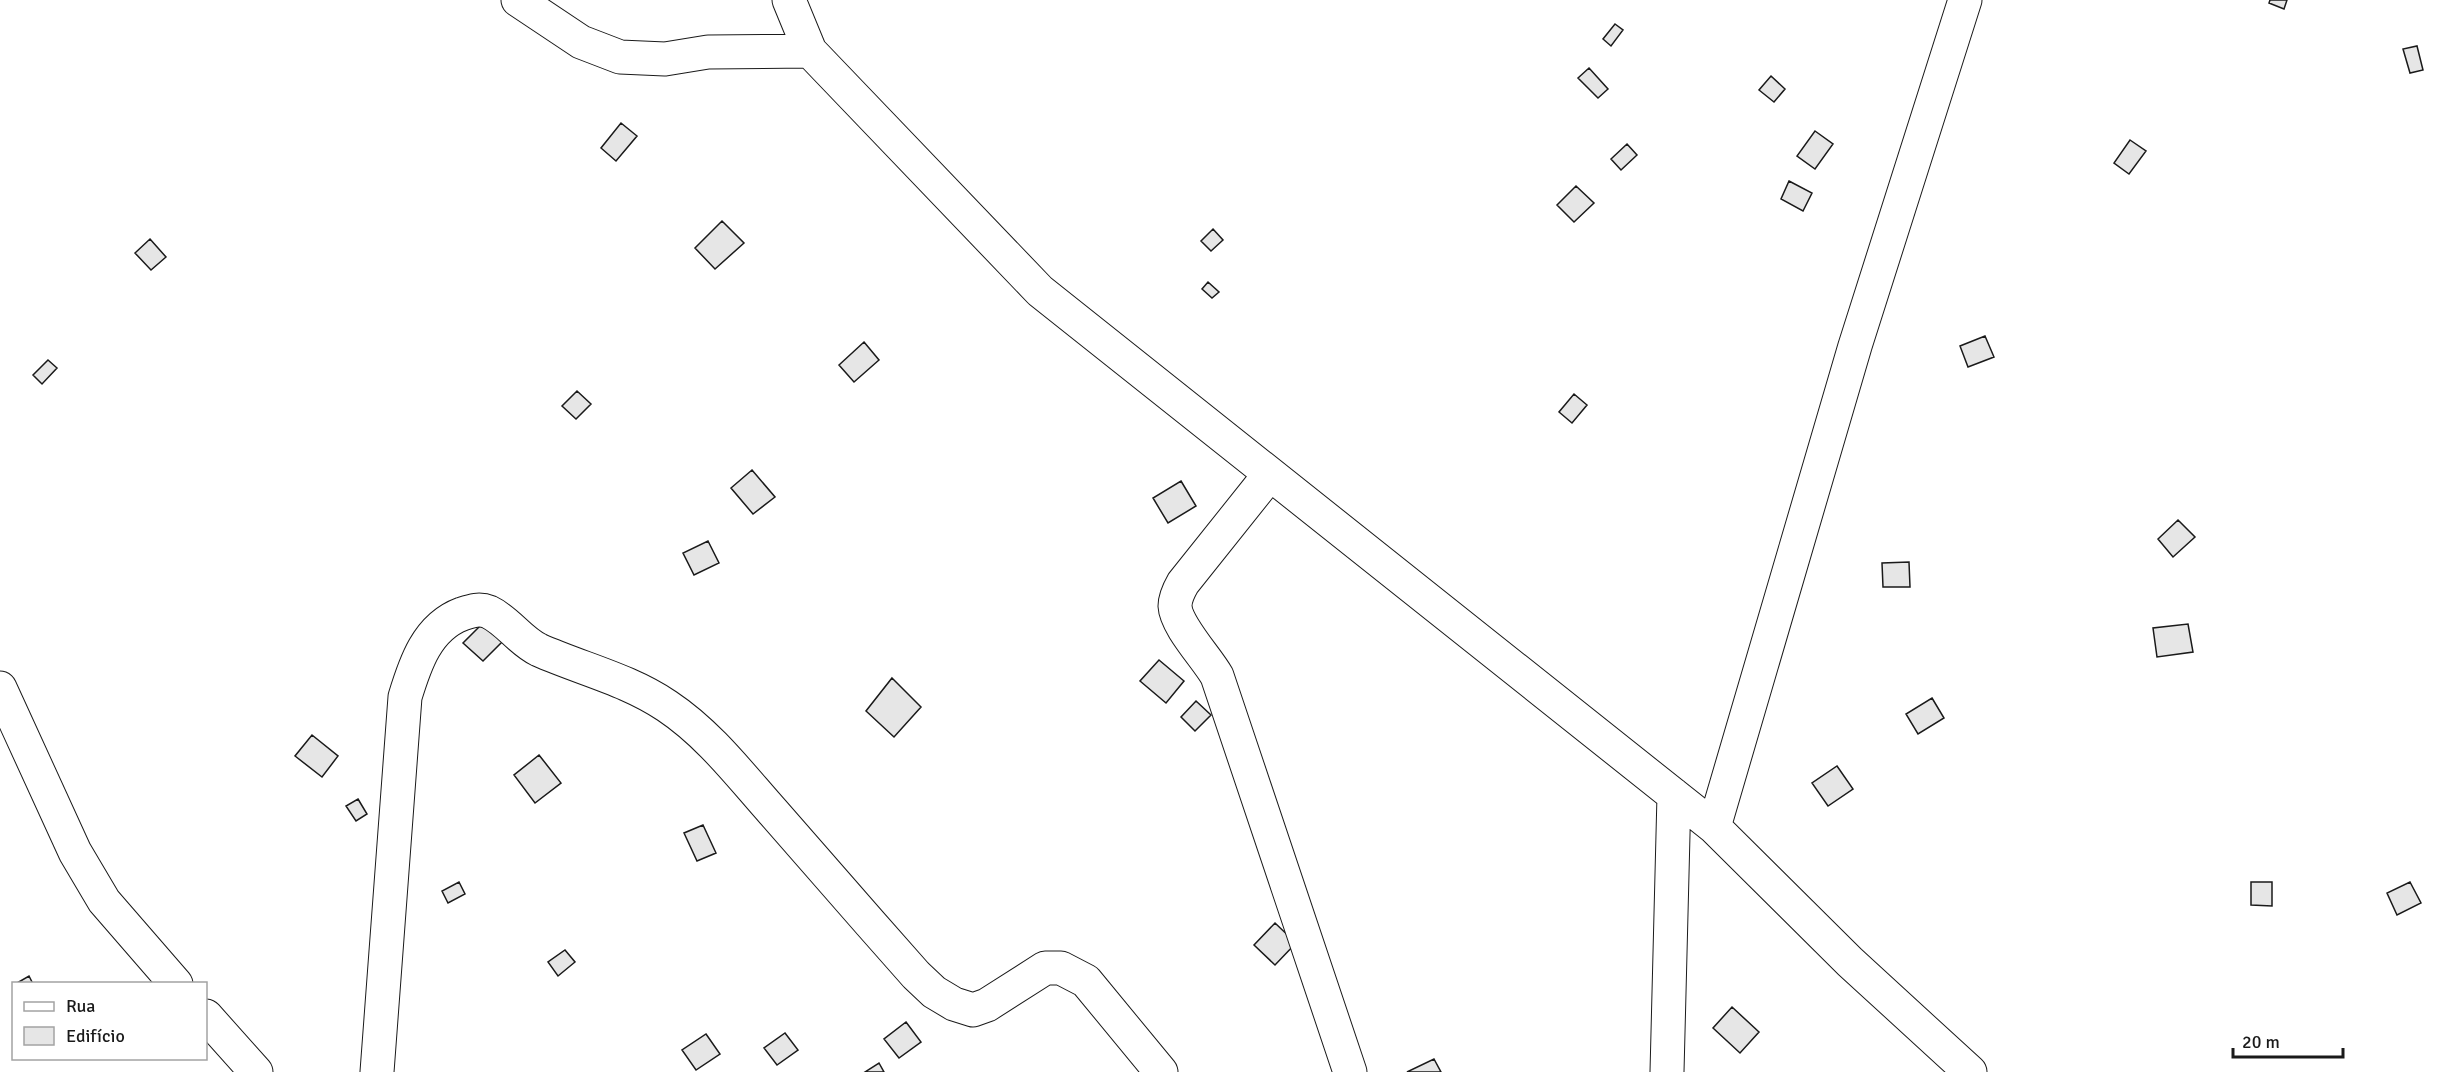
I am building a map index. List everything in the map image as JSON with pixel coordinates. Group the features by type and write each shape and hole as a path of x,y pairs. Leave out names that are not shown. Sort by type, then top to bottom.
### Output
{"street":[{"path":"518,0 581,42 620,57 665,59 708,52 810,51"},
{"path":"789,0 810,51 1040,291 1714,827 1850,962 1970,1072"},
{"path":"1714,827 1855,346 1965,0"},
{"path":"1270,474 1182,583 1175,607 1180,622 1209,662 1216,676 1350,1072"},
{"path":"377,1072 405,696 422,651 433,635 459,615 475,610 487,611 495,616 537,649 639,689 669,707 714,746 916,975 934,992 954,1004 973,1010 987,1005 1045,968 1061,968 1086,981 1161,1072"},
{"path":"0,688 75,852 104,901 174,982"},
{"path":"1667,1072 1674,795"},
{"path":"207,1017 256,1072"}],"building":[{"path":"2270,0 2287,0 2284,9 2269,3"},
{"path":"1615,24 1623,30 1611,46 1603,39"},
{"path":"2417,46 2423,70 2410,73 2403,49"},
{"path":"1589,68 1608,89 1598,98 1578,78"},
{"path":"1771,76 1785,89 1774,102 1759,90"},
{"path":"621,123 637,136 616,161 601,148"},
{"path":"1815,131 1833,144 1815,169 1797,156"},
{"path":"2130,140 2146,151 2129,174 2114,163"},
{"path":"1627,144 1637,155 1621,170 1611,159"},
{"path":"1789,181 1812,193 1803,211 1781,199"},
{"path":"1576,186 1594,203 1574,222 1557,205"},
{"path":"722,221 744,243 715,269 695,248"},
{"path":"1213,229 1223,240 1211,251 1201,241"},
{"path":"150,239 166,257 151,270 135,253"},
{"path":"1208,282 1219,292 1212,298 1202,289"},
{"path":"1985,336 1994,357 1968,367 1960,346"},
{"path":"864,342 879,360 854,382 839,365"},
{"path":"48,360 57,368 42,384 33,375"},
{"path":"577,391 591,404 576,419 562,406"},
{"path":"1574,394 1587,405 1572,423 1559,412"},
{"path":"752,470 775,497 753,514 731,488"},
{"path":"1181,481 1196,506 1168,523 1153,498"},
{"path":"2178,520 2195,537 2173,557 2158,539"},
{"path":"708,541 719,563 694,575 683,553"},
{"path":"1909,562 1910,587 1883,587 1882,563"},
{"path":"483,623 502,642 483,661 463,643"},
{"path":"2188,624 2193,652 2157,657 2153,628"},
{"path":"1159,660 1184,681 1166,703 1140,681"},
{"path":"892,678 921,707 894,737 866,711"},
{"path":"1932,698 1944,718 1918,734 1906,714"},
{"path":"1196,701 1211,715 1195,731 1181,717"},
{"path":"312,735 338,756 322,777 295,756"},
{"path":"539,755 561,783 535,803 514,775"},
{"path":"1837,766 1853,789 1828,806 1812,783"},
{"path":"358,799 367,814 356,821 346,806"},
{"path":"703,825 716,853 697,861 684,833"},
{"path":"459,882 465,894 448,903 442,891"},
{"path":"2251,882 2272,882 2272,906 2251,905"},
{"path":"2410,882 2421,903 2397,915 2387,893"},
{"path":"1275,923 1296,943 1275,965 1254,945"},
{"path":"565,950 575,962 558,976 548,962"},
{"path":"29,976 32,982 19,982"},
{"path":"1732,1007 1759,1032 1740,1053 1713,1028"},
{"path":"906,1022 921,1042 899,1058 884,1039"},
{"path":"785,1033 798,1050 777,1065 764,1048"},
{"path":"706,1034 720,1054 696,1070 682,1050"},
{"path":"1434,1059 1441,1072 1407,1072"},
{"path":"879,1063 884,1072 865,1072"}]}
